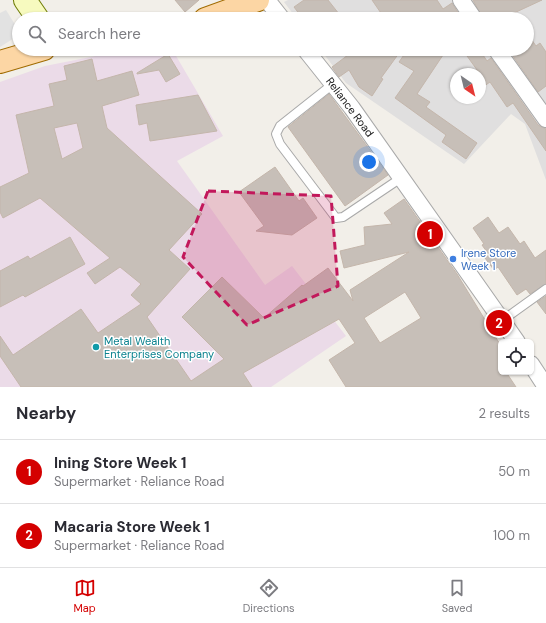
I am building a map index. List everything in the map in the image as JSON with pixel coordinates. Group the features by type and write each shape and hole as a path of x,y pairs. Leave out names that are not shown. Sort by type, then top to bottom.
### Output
{"main road":[{"path":"25,0 33,12"},
{"path":"225,12 258,0"},
{"path":"0,62 20,56"}],"street":[{"path":"267,0 276,12"},
{"path":"461,0 469,12"},
{"name":"Reliance Road","path":"311,56 504,320 515,339"},
{"path":"501,56 546,119"},
{"path":"534,369 546,387"}],"lane":[{"path":"333,84 280,126 276,134 280,144 336,218 343,217 401,178"},
{"path":"504,320 546,289"}],"highlighted area":[{"path":"208,191 331,196 338,286 247,325 183,257"}],"shaded area":[{"path":"288,0 546,0 546,180 525,124 511,114 464,164 346,83 325,56 534,56 534,12 292,12 284,2"},
{"path":"6,10 12,20 12,39 0,47 0,13"},
{"name":"Metal Wealth Enterprises Company","path":"96,56 176,56 223,136 177,161 265,285 292,266 346,336 271,387 0,387 0,82 45,66"}],"building":[{"path":"175,0 199,0 185,12"},
{"path":"304,0 328,0 337,12 298,12 294,7"},
{"path":"372,0 437,0 443,9 452,3 458,12 380,12"},
{"path":"473,0 542,0 516,12 479,12"},
{"path":"534,43 536,46 540,43 546,52 546,86 538,92 513,56 534,56"},
{"path":"165,56 169,56 180,74 166,82 159,70 137,73"},
{"path":"347,56 397,56 381,78 383,79 372,96 359,87 349,70 339,77 332,67"},
{"path":"403,56 442,56 417,94 430,102 426,107 477,143 466,159 442,142 446,135 395,98 414,71 399,62"},
{"path":"467,56 484,56 487,61 491,58 538,125 546,129 546,151 513,103 507,107 490,82 486,85 486,68 476,68"},
{"path":"92,59 97,81 132,71 139,95 102,106 107,128 202,214 169,250 190,269 147,317 191,381 224,359 182,317 222,277 264,318 302,285 303,286 328,268 353,301 350,290 409,252 344,268 340,251 365,245 364,227 392,224 384,213 404,199 457,274 498,341 498,375 508,375 516,387 346,387 329,360 355,343 339,319 243,373 252,387 21,387 0,356 0,336 13,355 81,309 98,333 141,304 131,295 141,284 120,267 95,284 87,273 110,258 40,198 3,218 0,212 0,187 29,173 16,115 54,106 49,84 67,80 64,66","holes":["77,123 83,148 62,159 54,128","405,292 421,318 380,343 364,318"]},
{"path":"329,94 388,175 345,206 288,127"},
{"path":"198,95 217,131 150,141 147,123 139,125 136,105"},
{"path":"275,167 299,201 303,198 317,218 292,235 256,231 264,226 239,192"},
{"path":"488,217 499,233 508,227 520,244 524,241 535,258 546,250 546,284 530,294 526,289 517,295 498,267 494,270 485,258 489,255 482,245 484,244 473,228"},
{"path":"70,237 85,264 25,297 23,295 0,307 0,271 28,256 30,259"},
{"path":"546,296 546,314 537,302"}],"place":[{"name":"Ining Store Week 1","path":"430,234"},
{"name":"Irene Store Week 1","path":"453,259"},
{"name":"Macaria Store Week 1","path":"499,323"},
{"name":"Metal Wealth Enterprises Company","path":"96,347"}]}
